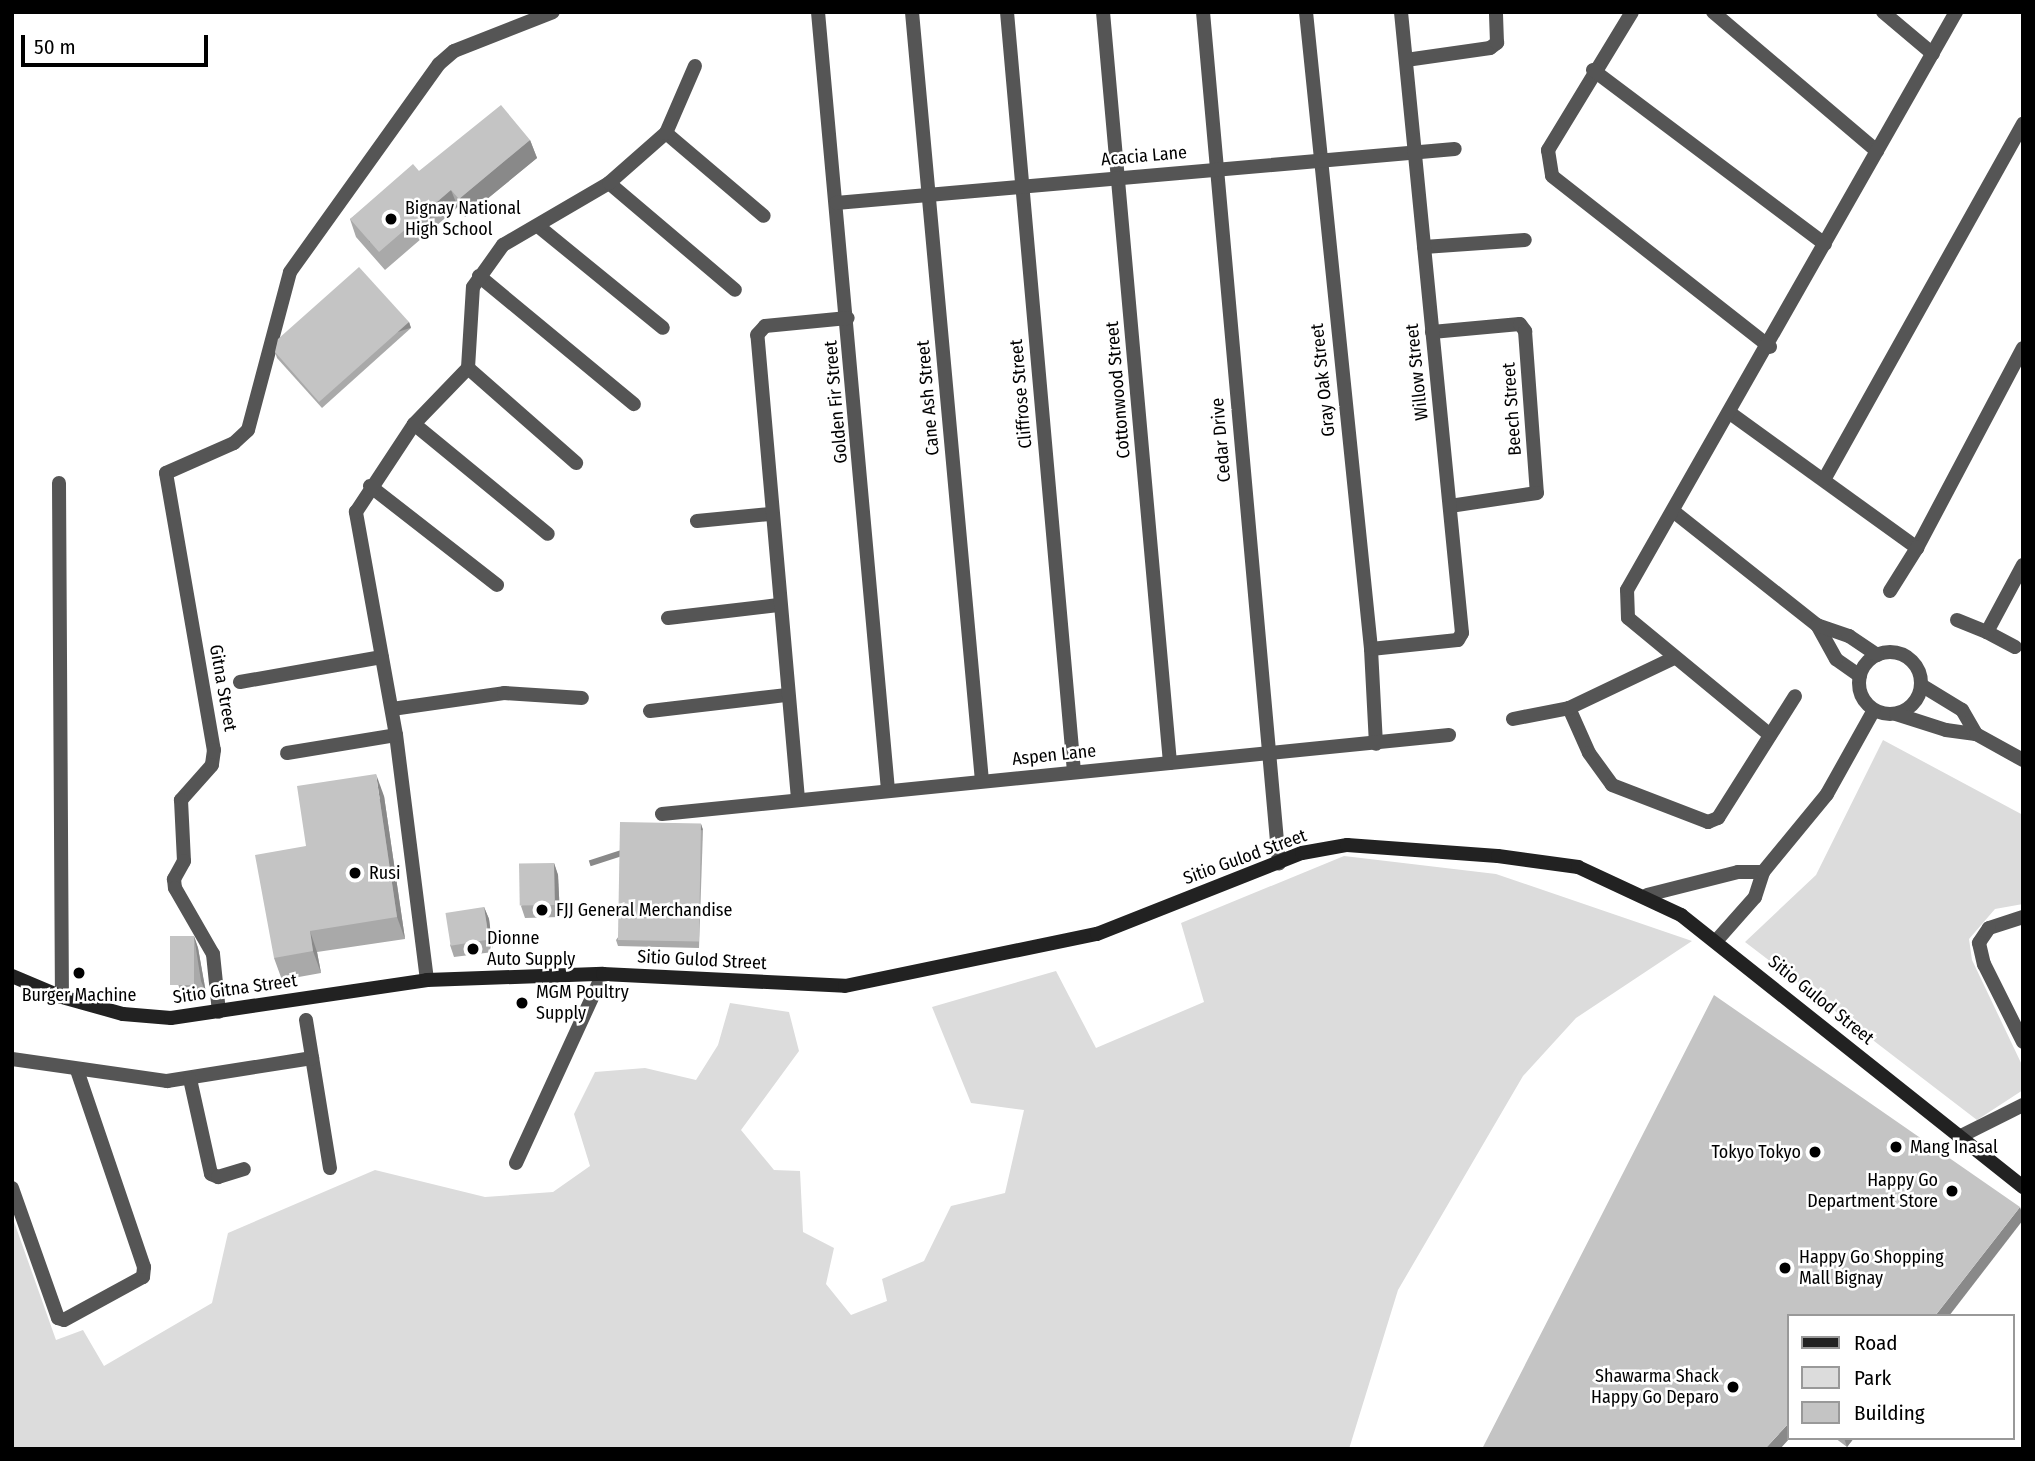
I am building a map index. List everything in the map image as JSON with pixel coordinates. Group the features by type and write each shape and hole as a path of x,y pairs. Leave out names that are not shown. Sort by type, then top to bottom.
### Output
{"main road":[{"name":"Sitio Gulod Street","path":"427,980 603,974 845,986 1097,934 1279,864 1301,853 1347,845 1499,856 1578,867 1647,895 1717,940 2023,1187"},
{"name":"Sitio Gitna Street","path":"12,976 62,997 123,1014 171,1018 427,980"}],"street":[{"name":"Gitna Street","path":"219,1012 213,954 175,888 174,879 184,860 181,800 212,765 214,750 166,473 234,443 248,430 290,272 439,64 454,51 553,12"},
{"name":"Golden Fir Street","path":"818,12 848,318 888,790"},
{"name":"Cane Ash Street","path":"912,12 982,781"},
{"name":"Cliffrose Street","path":"1007,12 1074,771"},
{"name":"Cottonwood Street","path":"1103,12 1170,763"},
{"name":"Cedar Drive","path":"1203,12 1279,864"},
{"name":"Gray Oak Street","path":"1306,12 1319,161 1371,649 1376,744"},
{"name":"Willow Street","path":"1371,649 1460,637 1450,506 1401,12"},
{"path":"1406,60 1490,48 1497,43 1496,12"},
{"path":"1632,12 1593,70 1548,150 1552,176 1770,347"},
{"path":"1713,12 1877,151"},
{"path":"1883,12 1933,54"},
{"path":"1770,735 1628,618 1625,604 1627,590 1770,347 1956,12"},
{"path":"427,980 396,735 356,512 370,486 414,424 468,368 473,287 479,276 503,245 609,183 666,133 695,66"},
{"path":"1593,70 1825,244"},
{"path":"1825,478 2023,124"},
{"path":"666,133 764,216"},
{"name":"Acacia Lane","path":"836,203 1455,149"},
{"path":"609,183 736,290"},
{"path":"538,226 663,327"},
{"path":"1424,247 1525,240"},
{"path":"479,276 634,404"},
{"path":"798,799 778,605 757,335 765,326 848,318"},
{"name":"Beech Street","path":"1432,332 1520,324 1525,331 1537,493 1450,506"},
{"path":"1890,591 1917,548 2023,348"},
{"path":"468,368 576,463"},
{"path":"1730,412 1825,478 1917,548"},
{"path":"414,424 548,534"},
{"path":"59,483 62,997"},
{"path":"370,486 497,585"},
{"path":"1673,511 1817,625 1849,636 1877,655"},
{"path":"697,521 770,514"},
{"path":"1987,632 2023,565"},
{"path":"668,618 778,605"},
{"path":"1957,620 2015,647"},
{"path":"1817,625 1836,659 1860,677 1863,699 1874,710 1946,730 1976,734 2022,758"},
{"path":"1860,677 1877,655 1895,652 1911,660 1921,685 1962,709 1976,734"},
{"path":"240,682 382,657"},
{"path":"1513,719 1569,708 1674,658"},
{"path":"1896,714 1914,703 1921,685"},
{"path":"392,709 505,693 582,698"},
{"path":"650,711 787,695"},
{"path":"1569,708 1589,753 1612,785 1696,821 1718,818 1795,696"},
{"path":"1717,940 1755,897 1763,872 1826,794 1874,710"},
{"path":"287,753 396,735"},
{"name":"Aspen Lane","path":"662,814 1074,771 1268,756 1450,735"},
{"path":"1647,895 1738,872 1763,872"},
{"path":"2023,917 1989,928 1979,943 1984,964 2023,1042"},
{"path":"516,1163 603,974"},
{"path":"306,1020 330,1168"},
{"path":"12,1059 145,1080 190,1079 312,1059"},
{"path":"12,1188 58,1318 64,1320 143,1277 144,1267 77,1070"},
{"path":"190,1079 211,1174 218,1177 244,1169"},
{"path":"1959,1137 2023,1105"}],"green space":[{"path":"1883,740 2023,815 2023,904 1995,909 1969,939 1972,960 2023,1067 2023,1090 1977,1120 1745,942 1816,875"},
{"path":"1344,856 1496,874 1692,941 1576,1018 1523,1076 1398,1290 1349,1449 12,1449 12,1216 56,1340 83,1330 104,1366 212,1303 228,1233 375,1170 485,1197 553,1192 590,1166 574,1114 595,1072 645,1068 696,1080 718,1045 730,1003 789,1012 799,1051 741,1130 774,1170 800,1171 803,1232 834,1248 826,1284 851,1315 887,1301 882,1279 924,1261 951,1206 1005,1193 1024,1110 971,1103 932,1007 1056,971 1096,1048 1204,1002 1181,923"}],"building":[{"path":"501,105 530,140 459,199 451,190 379,252 350,219 413,164 419,171"},
{"path":"359,267 409,322 319,402 275,352 278,339"},
{"path":"376,774 397,917 310,931 313,951 274,958 255,855 306,846 297,786"},
{"path":"620,822 701,823 699,941 618,940"},
{"path":"554,863 555,905 520,906 519,864"},
{"path":"484,907 489,940 451,946 445,913"},
{"path":"170,936 194,936 194,985 170,985"},
{"name":"Happy Go Shopping Mall Bignay","path":"1714,995 2020,1207 1937,1314 1786,1314 1786,1426 1765,1449 1482,1449"}],"place":[{"name":"Bignay National High School","path":"391,219"},
{"name":"Rusi","path":"355,873"},
{"name":"FJJ General Merchandise","path":"542,910"},
{"name":"Dionne Auto Supply","path":"473,949"},
{"name":"Burger Machine","path":"79,973"},
{"name":"MGM Poultry Supply","path":"522,1003"},
{"name":"Mang Inasal","path":"1896,1147"},
{"name":"Tokyo Tokyo","path":"1815,1152"},
{"name":"Happy Go Department Store","path":"1952,1191"},
{"name":"Happy Go Shopping Mall Bignay","path":"1785,1268"},
{"name":"Shawarma Shack Happy Go Deparo","path":"1733,1387"}]}
